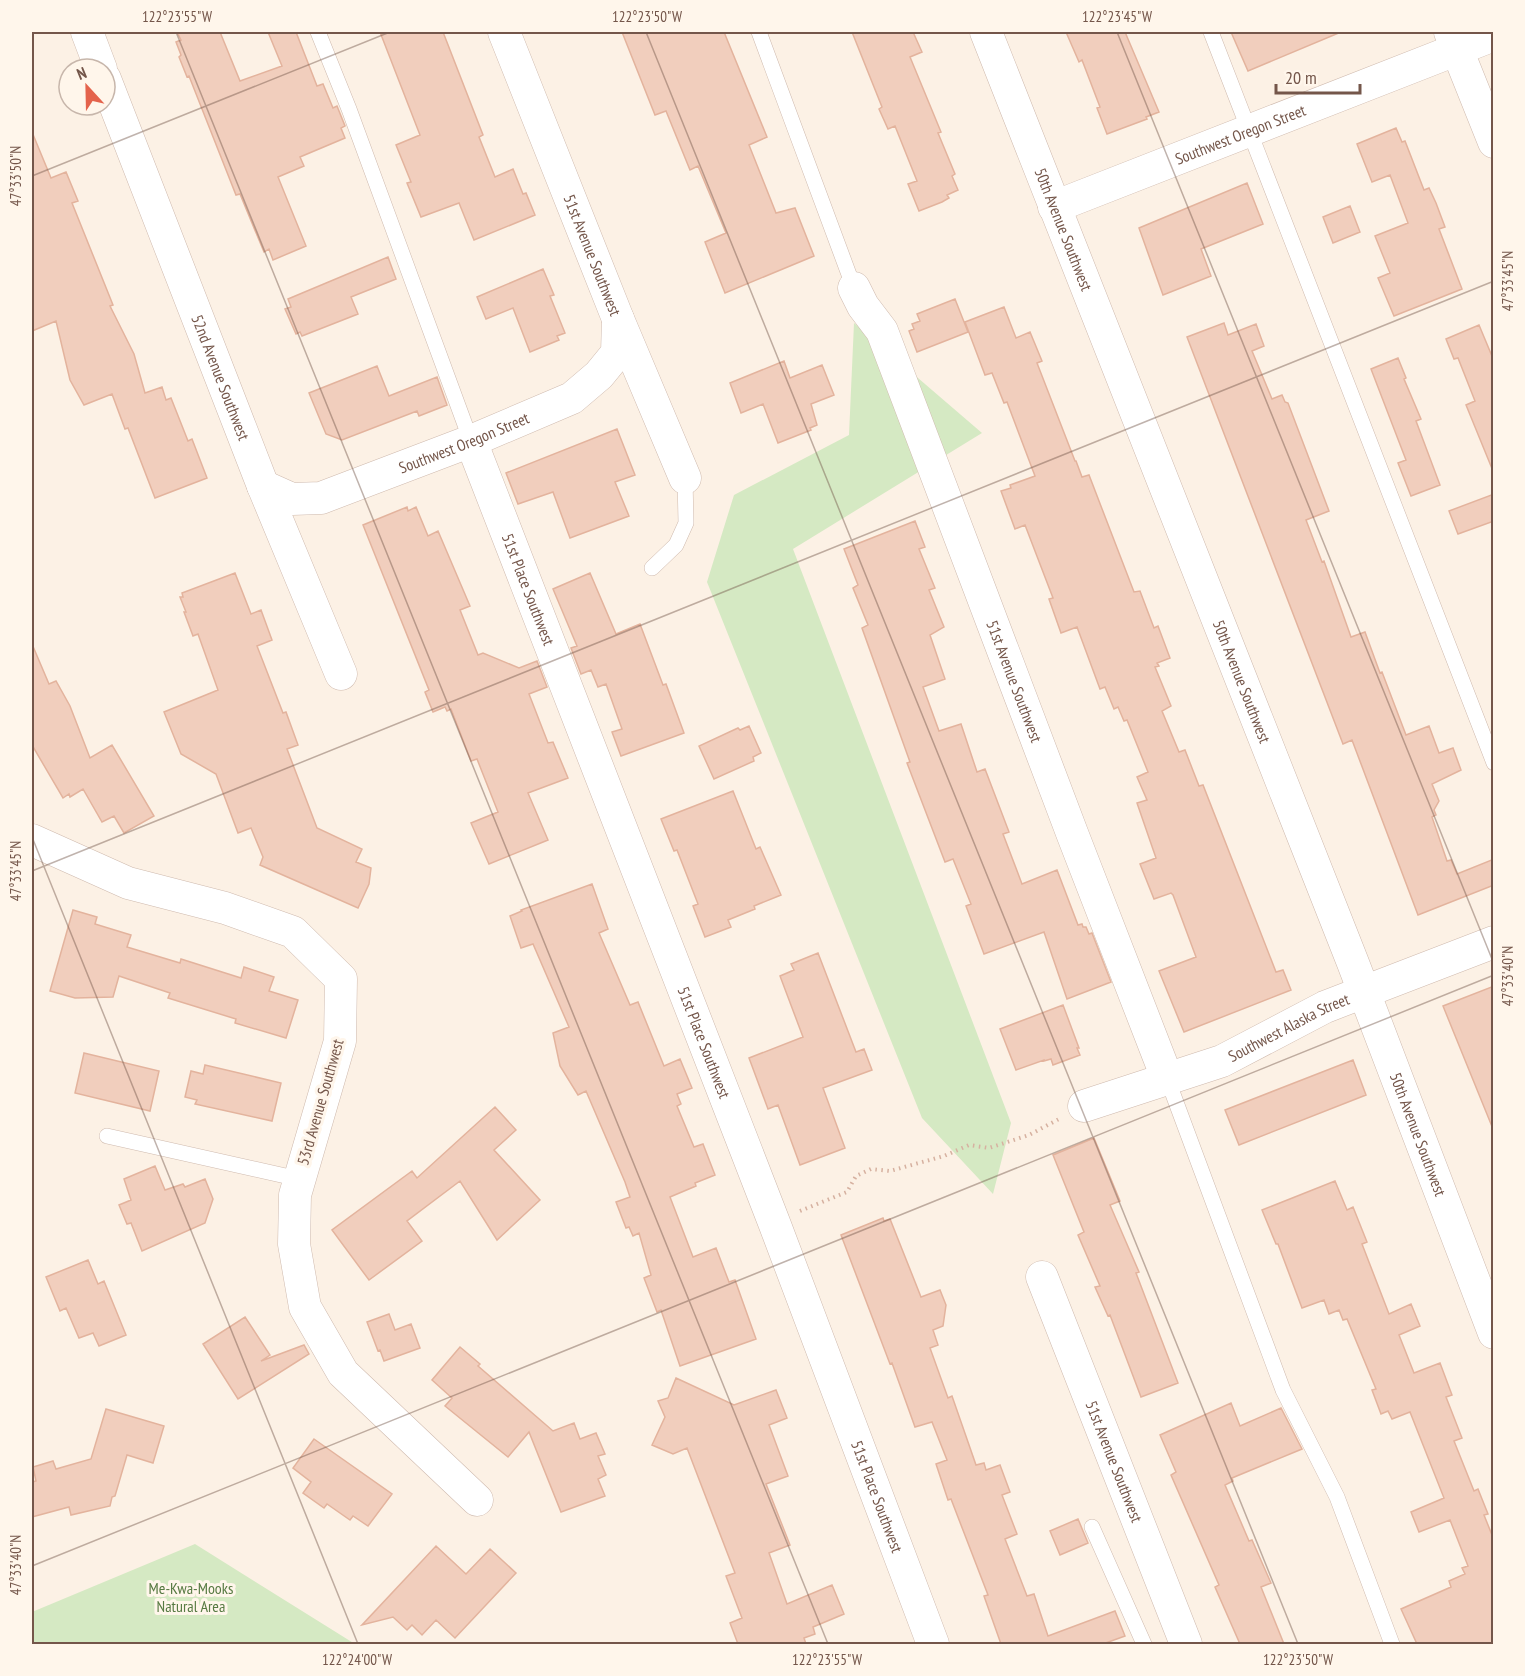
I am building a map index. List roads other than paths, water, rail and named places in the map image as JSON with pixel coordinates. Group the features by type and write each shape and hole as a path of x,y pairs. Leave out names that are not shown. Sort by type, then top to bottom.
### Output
{"street":[{"path":"87,32 96,57"},
{"name":"51st Avenue Southwest","path":"504,32 618,319 685,478"},
{"name":"50th Avenue Southwest","path":"986,32 1364,992 1494,1333"},
{"name":"Southwest Oregon Street","path":"1054,207 1249,130 1453,40 1494,35"},
{"path":"1453,40 1494,142"},
{"name":"52nd Avenue Southwest","path":"117,110 263,486 341,674"},
{"name":"51st Avenue Southwest","path":"854,288 863,306 882,331 1167,1078"},
{"name":"Southwest Oregon Street","path":"263,486 292,499 321,498 471,441 572,398 599,375 616,353 618,319"},
{"name":"51st Place Southwest","path":"471,441 775,1225 933,1644"},
{"name":"53rd Avenue Southwest","path":"32,840 128,883 225,908 293,932 341,979 340,1041 295,1195 294,1244 305,1307 343,1373 477,1500"},
{"name":"Southwest Alaska Street","path":"1084,1106 1222,1061 1325,1007 1494,942"},
{"name":"51st Avenue Southwest","path":"1042,1277 1186,1644"}],"lane":[{"path":"318,32 349,109 471,441"},
{"path":"759,32 854,288"},
{"path":"1211,32 1494,763"},
{"path":"652,568 676,545 686,523 685,478"},
{"path":"1167,1078 1283,1390 1337,1497 1392,1644"},
{"path":"107,1136 299,1179"},
{"path":"1092,1527 1143,1644"}],"park label":[{"name":"Me-Kwa-Mooks Natural Area","path":"191,1597"}]}
